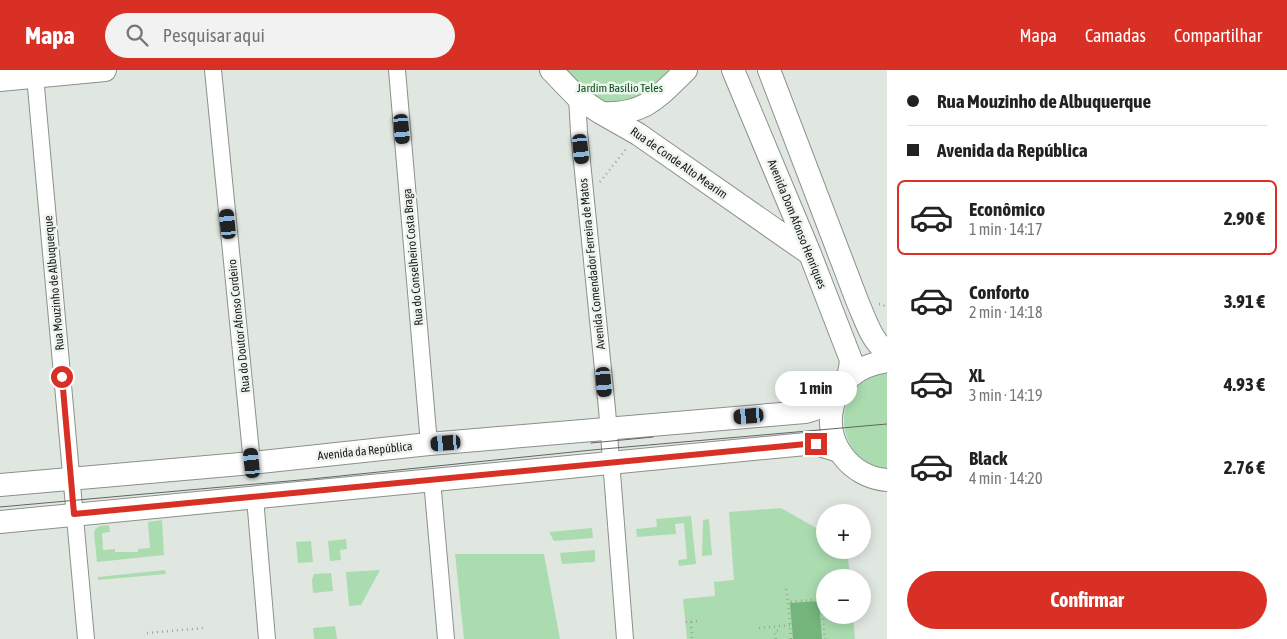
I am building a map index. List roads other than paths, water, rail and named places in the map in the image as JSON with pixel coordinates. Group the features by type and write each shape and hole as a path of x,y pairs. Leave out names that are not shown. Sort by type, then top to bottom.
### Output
{"main road":[{"path":"25,75 105,70"},
{"name":"Rua de Conde Alto Mearim","path":"551,70 577,97 638,134 810,254"},
{"path":"601,113 620,113 640,108 658,97 686,70"},
{"name":"Avenida Dom Afonso Henriques","path":"734,70 810,254 851,360 844,384"},
{"path":"769,70 858,302 872,335 879,346 887,352"},
{"name":"Avenida da República","path":"0,485 252,463 429,444 806,412 828,403 851,376 863,368 877,362 887,361"},
{"path":"844,384 833,404 831,423 833,437 839,451 849,464 862,474 884,482"},
{"path":"0,522 806,444 816,444 839,451"}],"street":[{"name":"Rua do Doutor Afonso Cordeiro","path":"213,70 252,463"},
{"name":"Rua do Conselheiro Costa Braga","path":"397,70 429,444"},
{"name":"Rua Mouzinho de Albuquerque","path":"25,75 71,479 86,639"},
{"name":"Avenida Comendador Ferreira de Matos","path":"577,97 608,428 625,639"},
{"path":"432,480 446,639"},
{"path":"255,498 267,639"}],"tram line":[{"path":"0,507 311,479 592,450 887,424"},
{"path":"591,443 653,437"}],"park label":[{"name":"Jardim Basílio Teles","path":"620,88"}]}
